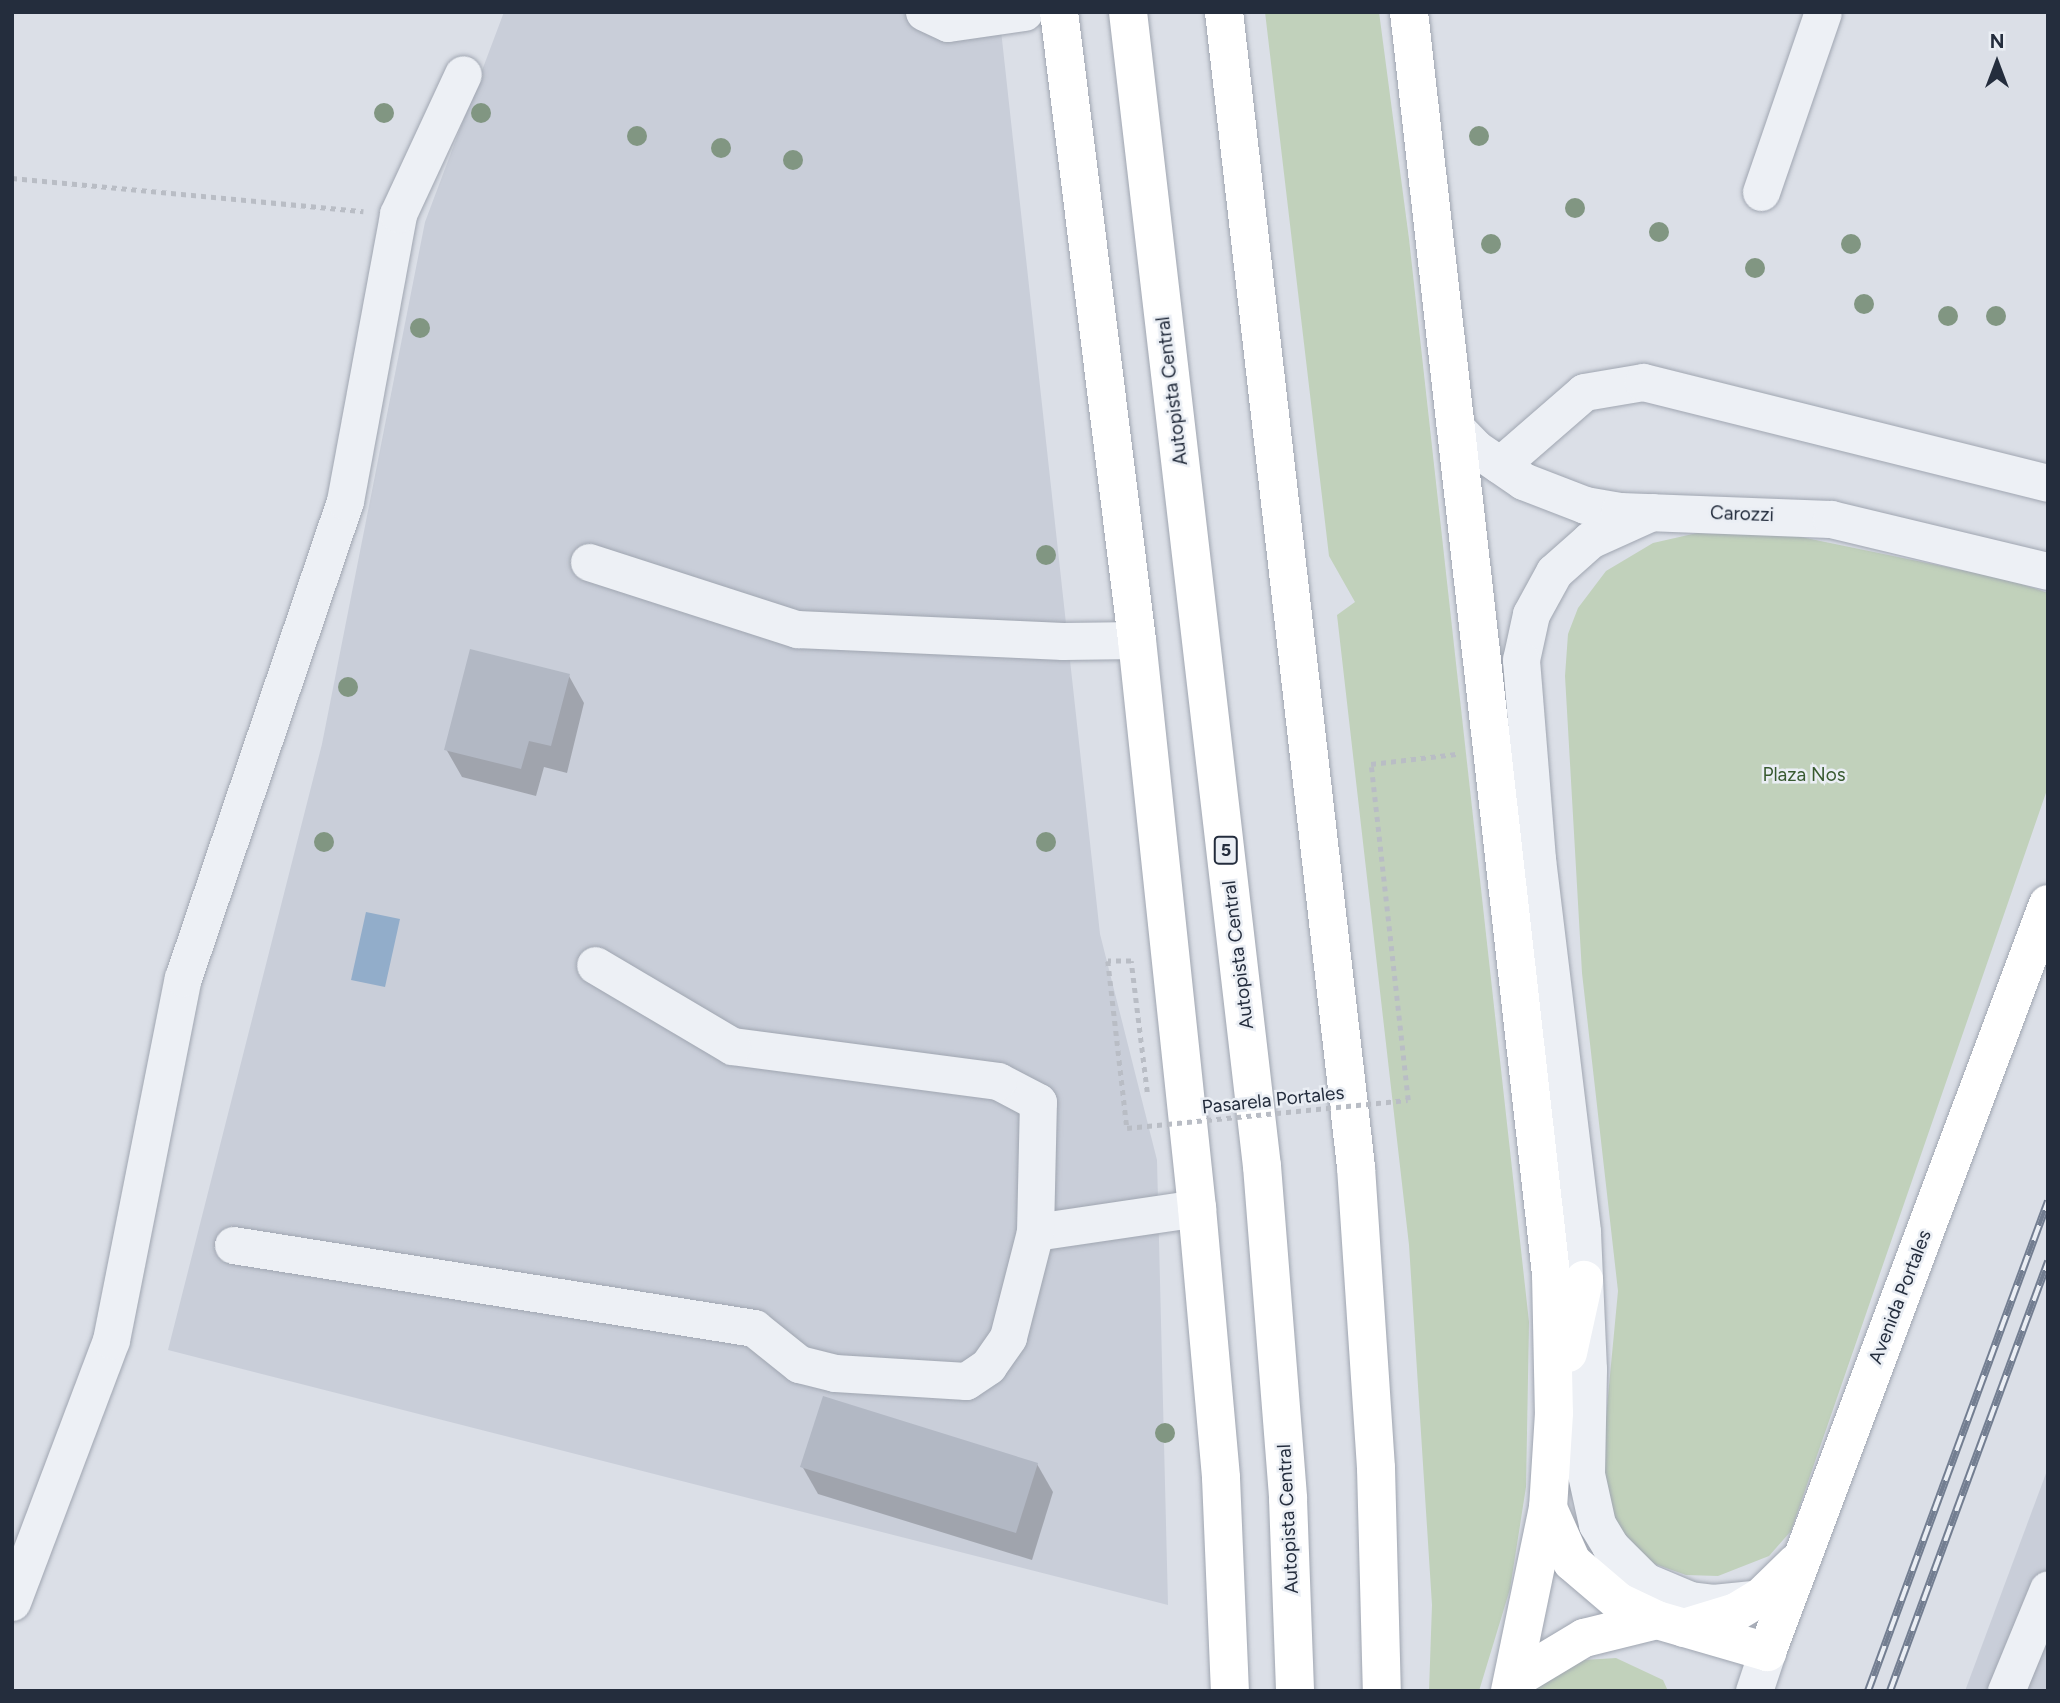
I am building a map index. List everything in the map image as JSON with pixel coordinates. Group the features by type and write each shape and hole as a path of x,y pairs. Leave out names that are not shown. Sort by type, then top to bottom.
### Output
{"main road":[{"path":"1059,12 1137,640 1197,1208 1221,1478 1230,1691"},
{"name":"Autopista Central","path":"1128,12 1262,1166 1287,1486 1295,1691"},
{"path":"1224,12 1356,1167 1376,1468 1382,1691"},
{"path":"1409,12 1551,1274 1554,1413 1548,1508 1512,1685"},
{"name":"Avenida Portales","path":"1768,1652 2048,904"},
{"path":"1554,1413 1584,1280"},
{"path":"1548,1508 1562,1546 1579,1569 1619,1602 1671,1624 1768,1652"},
{"path":"1512,1685 1584,1638 1735,1612 1761,1597 1803,1557"}],"street":[{"path":"924,12 948,23 1024,12"},
{"path":"1761,192 1824,12"},
{"path":"12,1602 111,1340 183,978 345,501 398,214 463,74"},
{"path":"1500,465 1584,391 1643,382 2048,483"},
{"name":"Carozzi","path":"1455,427 1523,481 1575,502 1652,512 1831,519 2048,571"},
{"path":"1652,512 1590,540 1554,572 1531,614 1521,660 1537,859 1584,1280 1586,1475 1597,1524 1626,1566 1666,1592 1713,1603 1761,1597"},
{"path":"589,562 797,629 1063,641 1137,640"},
{"path":"233,1245 754,1328 799,1364 835,1373 966,1381 988,1366 1008,1337 1035,1232 1038,1102 998,1081 732,1046 596,965"},
{"path":"1035,1232 1197,1208"},
{"path":"2006,1691 2048,1589"},
{"name":"Avenida Portales","path":"1754,1691 1768,1652"}],"path":[{"path":"12,178 398,214"},
{"name":"Pasarela Portales","path":"1147,1091 1131,961 1108,961 1127,1128 1408,1100 1371,764 1492,750"}],"shaded area":[{"path":"504,12 999,12 1100,934 1157,1160 1168,1605 168,1350 322,744 425,222"},
{"path":"2048,1468 2048,1691 1965,1691"}],"green space":[{"path":"1265,12 1379,12 1409,239 1529,1322 1526,1487 1510,1589 1479,1691 1429,1691 1432,1605 1409,1245 1337,615 1355,602 1329,556"},
{"name":"Plaza Nos","path":"1697,533 1796,536 2010,580 2048,593 2048,787 1791,1531 1769,1556 1718,1576 1686,1575 1649,1562 1617,1525 1600,1481 1618,1291 1582,973 1565,676 1568,634 1578,608 1606,571 1653,543"},
{"path":"1616,1658 1663,1680 1668,1691 1532,1691 1568,1661"}],"water":[{"path":"366,912 400,919 385,987 351,980"}],"building":[{"path":"470,649 570,674 551,746 529,741 521,769 444,750"},
{"path":"823,1396 1038,1463 1016,1533 800,1467"}],"railway":[{"path":"1868,1691 2048,1201"},
{"path":"1890,1691 2048,1261"}]}
